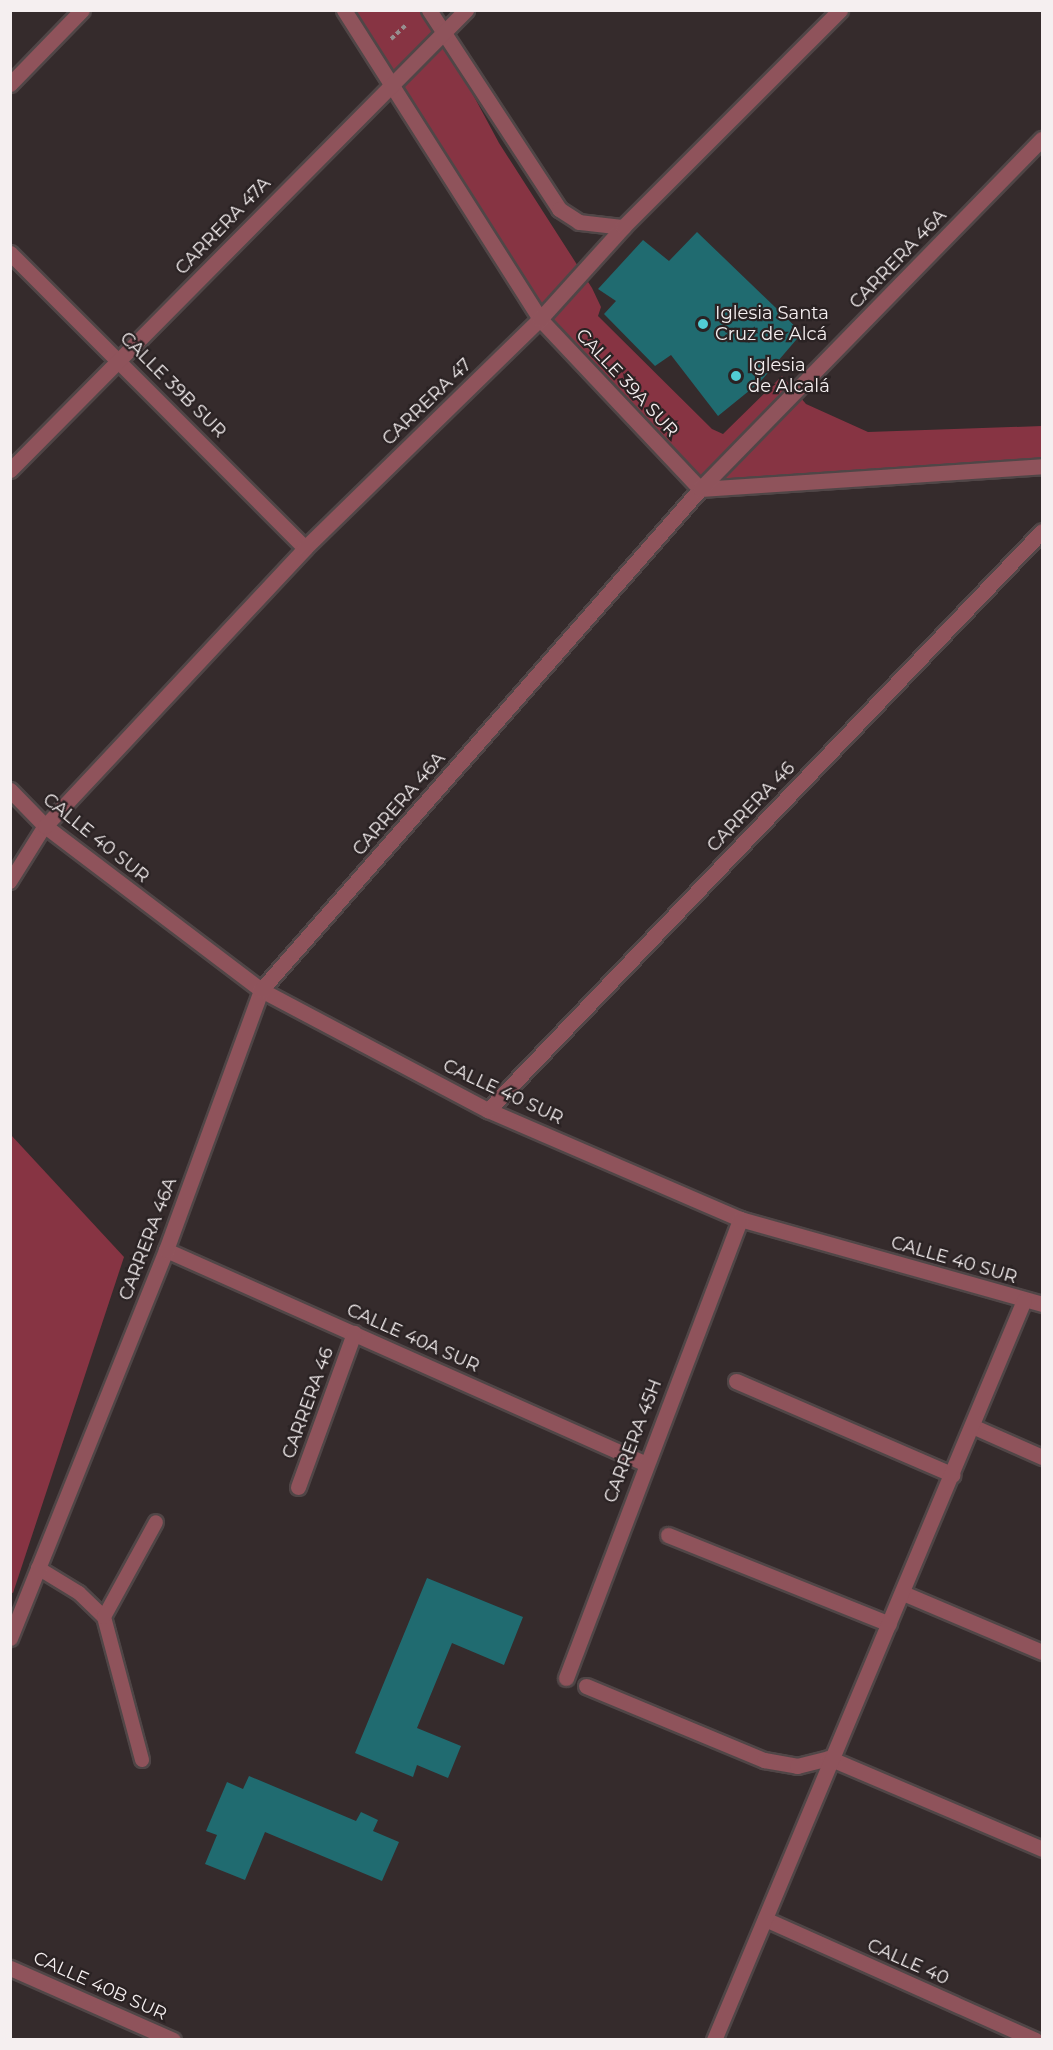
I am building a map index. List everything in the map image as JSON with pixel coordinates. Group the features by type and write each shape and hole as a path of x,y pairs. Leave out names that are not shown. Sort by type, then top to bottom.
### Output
{"street":[{"path":"10,84 82,10"},
{"name":"CALLE 39A SUR","path":"344,10 540,319 700,489"},
{"name":"CARRERA 47A","path":"10,470 390,83 466,10"},
{"name":"CARRERA 47","path":"45,826 305,548 540,319 623,227 840,10"},
{"path":"422,13 444,33 559,209 579,222 623,227"},
{"name":"CARRERA 46A","path":"10,1638 14,1617 38,1568 166,1250 261,990 700,489 1042,139"},
{"name":"CALLE 39B SUR","path":"10,253 120,359 305,548"},
{"path":"700,489 1042,466"},
{"name":"CARRERA 46","path":"488,1110 1042,531"},
{"name":"CALLE 40 SUR","path":"10,790 45,826 261,990 488,1110 740,1220 1042,1304"},
{"name":"CARRERA 45H","path":"566,1678 644,1463 740,1220"},
{"name":"CALLE 40A SUR","path":"166,1250 644,1463"},
{"path":"714,2040 829,1758 890,1624 1024,1300"},
{"name":"CARRERA 46","path":"298,1487 354,1333"},
{"path":"736,1381 953,1475"},
{"path":"972,1426 1042,1457"},
{"path":"668,1535 890,1624"},
{"path":"903,1593 1042,1652"},
{"path":"586,1686 764,1760 797,1766 829,1758 1042,1849"},
{"name":"CALLE 40","path":"765,1919 1035,2040"},
{"name":"CALLE 40B SUR","path":"10,1968 173,2040"}],"lane":[{"path":"10,882 45,826"},
{"path":"104,1617 156,1522"},
{"path":"38,1568 80,1593 104,1617 142,1760"}],"path":[{"path":"372,56 422,13"}],"shaded area":[{"path":"344,11 428,11 499,143 592,288 601,307 598,316 712,429 723,434 782,376 806,404 868,432 1042,426 1042,465 702,485 568,348"},
{"path":"11,1135 124,1257 13,1593 10,1592"}],"building":[{"name":"Iglesia Santa Cruz de Alcá","path":"697,232 802,333 760,382 718,416 671,355 655,366 604,314 616,301 598,289 643,240 669,261"},
{"path":"427,1578 523,1617 504,1665 452,1643 417,1728 461,1746 448,1778 417,1765 413,1777 355,1753"},
{"path":"249,1776 356,1821 361,1812 378,1820 373,1831 399,1842 382,1881 265,1832 245,1880 205,1864 217,1835 206,1831 227,1782 243,1789"}],"place":[{"name":"Iglesia Santa Cruz de Alcá","path":"703,324"},
{"name":"Iglesia de Alcalá","path":"736,376"}]}
